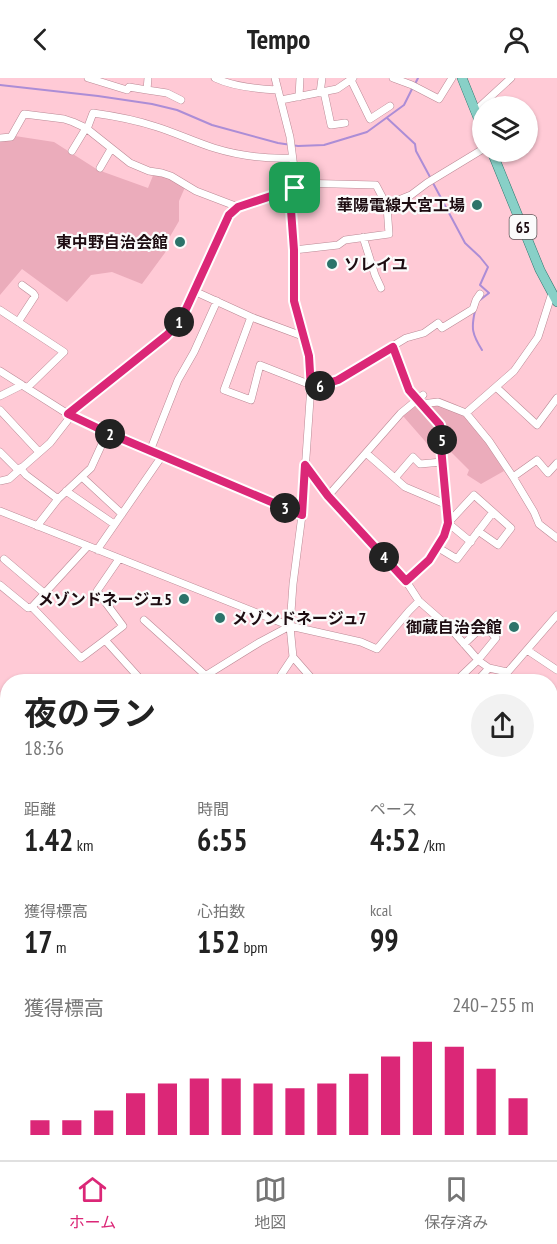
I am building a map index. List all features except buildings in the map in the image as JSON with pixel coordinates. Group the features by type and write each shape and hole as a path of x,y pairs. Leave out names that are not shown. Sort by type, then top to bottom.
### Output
{"main road":[{"path":"465,80 472,102"},
{"name":"65","path":"496,162 540,270 554,297"}],"street":[{"path":"88,78 127,90 129,87 167,93 181,100"},
{"path":"147,90 148,78"},
{"path":"215,78 251,88 278,90"},
{"path":"275,78 290,137 295,185 291,210 294,301 309,356 311,387 302,515 292,584 290,626 293,657 308,674"},
{"path":"299,97 300,78"},
{"path":"322,78 322,93 331,125 345,123"},
{"path":"393,78 439,99 453,78"},
{"path":"491,96 511,78"},
{"path":"281,100 337,89 352,79 370,119 390,106"},
{"path":"72,151 87,129 93,113 122,117 158,127 214,148 254,157 292,158"},
{"path":"0,138 11,137 24,114 64,119 87,129 130,163 149,171 171,176 196,191 238,207"},
{"path":"100,168 111,149"},
{"path":"386,205 411,195 472,156"},
{"path":"0,482 9,478 39,452 58,434 70,415 167,335 181,320 229,215 238,207 295,185 376,185 386,205 389,234 345,240 338,245 294,250"},
{"path":"363,237 381,288"},
{"path":"18,322 35,296 22,285"},
{"path":"195,291 251,317 305,337"},
{"path":"251,317 224,390 251,399 260,365 311,387 338,380 406,338 424,333 438,322 442,328 473,309 480,294"},
{"path":"466,413 514,371 538,337 554,297"},
{"path":"150,451 178,380 217,302"},
{"path":"0,310 64,352 25,387 0,396"},
{"path":"393,347 409,390 420,399 440,425 448,523 444,536 429,560 406,581"},
{"path":"0,371 70,415 302,515"},
{"path":"496,388 537,425 557,398"},
{"path":"328,496 401,413 420,399 438,402 466,413 489,441 540,524 557,538"},
{"path":"0,410 39,452"},
{"path":"37,526 58,499 91,468 106,432"},
{"path":"0,452 58,499"},
{"path":"366,453 405,487 446,504"},
{"path":"97,550 162,456"},
{"path":"395,478 413,458 420,464 442,462"},
{"path":"513,477 537,460 548,473 557,463"},
{"path":"305,465 328,496 406,581 419,601 451,629 478,660 489,668 507,672 557,615"},
{"path":"82,477 122,514"},
{"path":"66,491 114,524"},
{"path":"448,523 474,495 511,528 498,545 478,531"},
{"path":"0,511 290,626 361,642 376,649 419,601"},
{"path":"437,547 457,559 493,512"},
{"path":"448,523 471,542"},
{"path":"0,585 28,609 88,546"},
{"path":"4,559 45,593"},
{"path":"32,607 81,658 123,626 97,591 119,559"},
{"path":"144,620 203,674"},
{"path":"463,674 496,638 484,625 464,644"},
{"path":"212,674 260,642 290,626"},
{"path":"105,640 136,674"},
{"path":"527,650 557,670"},
{"path":"282,674 293,657"},
{"path":"483,674 489,668"}],"shaded area":[{"path":"15,136 54,142 98,170 148,188 154,173 186,185 179,201 179,221 168,240 167,250 142,284 112,272 91,275 67,302 22,269 0,295 0,140"},
{"path":"440,398 457,405 480,433 504,471 481,484 467,475 469,470 447,448 431,448 403,416 419,403"}],"waterway":[{"path":"415,84 418,78"},
{"path":"0,85 152,104 177,110 212,125 278,143 298,146 324,145 367,132 404,105 412,89"},
{"path":"387,118 415,144 416,151 430,177"},
{"path":"433,183 465,243 488,267 480,285 489,293 480,300"},
{"path":"475,311 473,331 482,350"}],"place":[{"name":"華陽電線大宮工場","path":"477,205"},
{"name":"東中野自治会館","path":"180,242"},
{"name":"ソレイユ","path":"332,264"},
{"name":"メゾンドネージュ5","path":"184,599"},
{"name":"メゾンドネージュ7","path":"220,618"},
{"name":"御蔵自治会館","path":"514,627"}],"route":[{"path":"295,188 291,210 294,301 309,356 311,389 338,380 393,347 409,390 440,425 448,523 444,536 429,560 406,581 328,496 305,465 302,515 68,414 167,335 181,320 229,215 238,207 295,188"}]}
